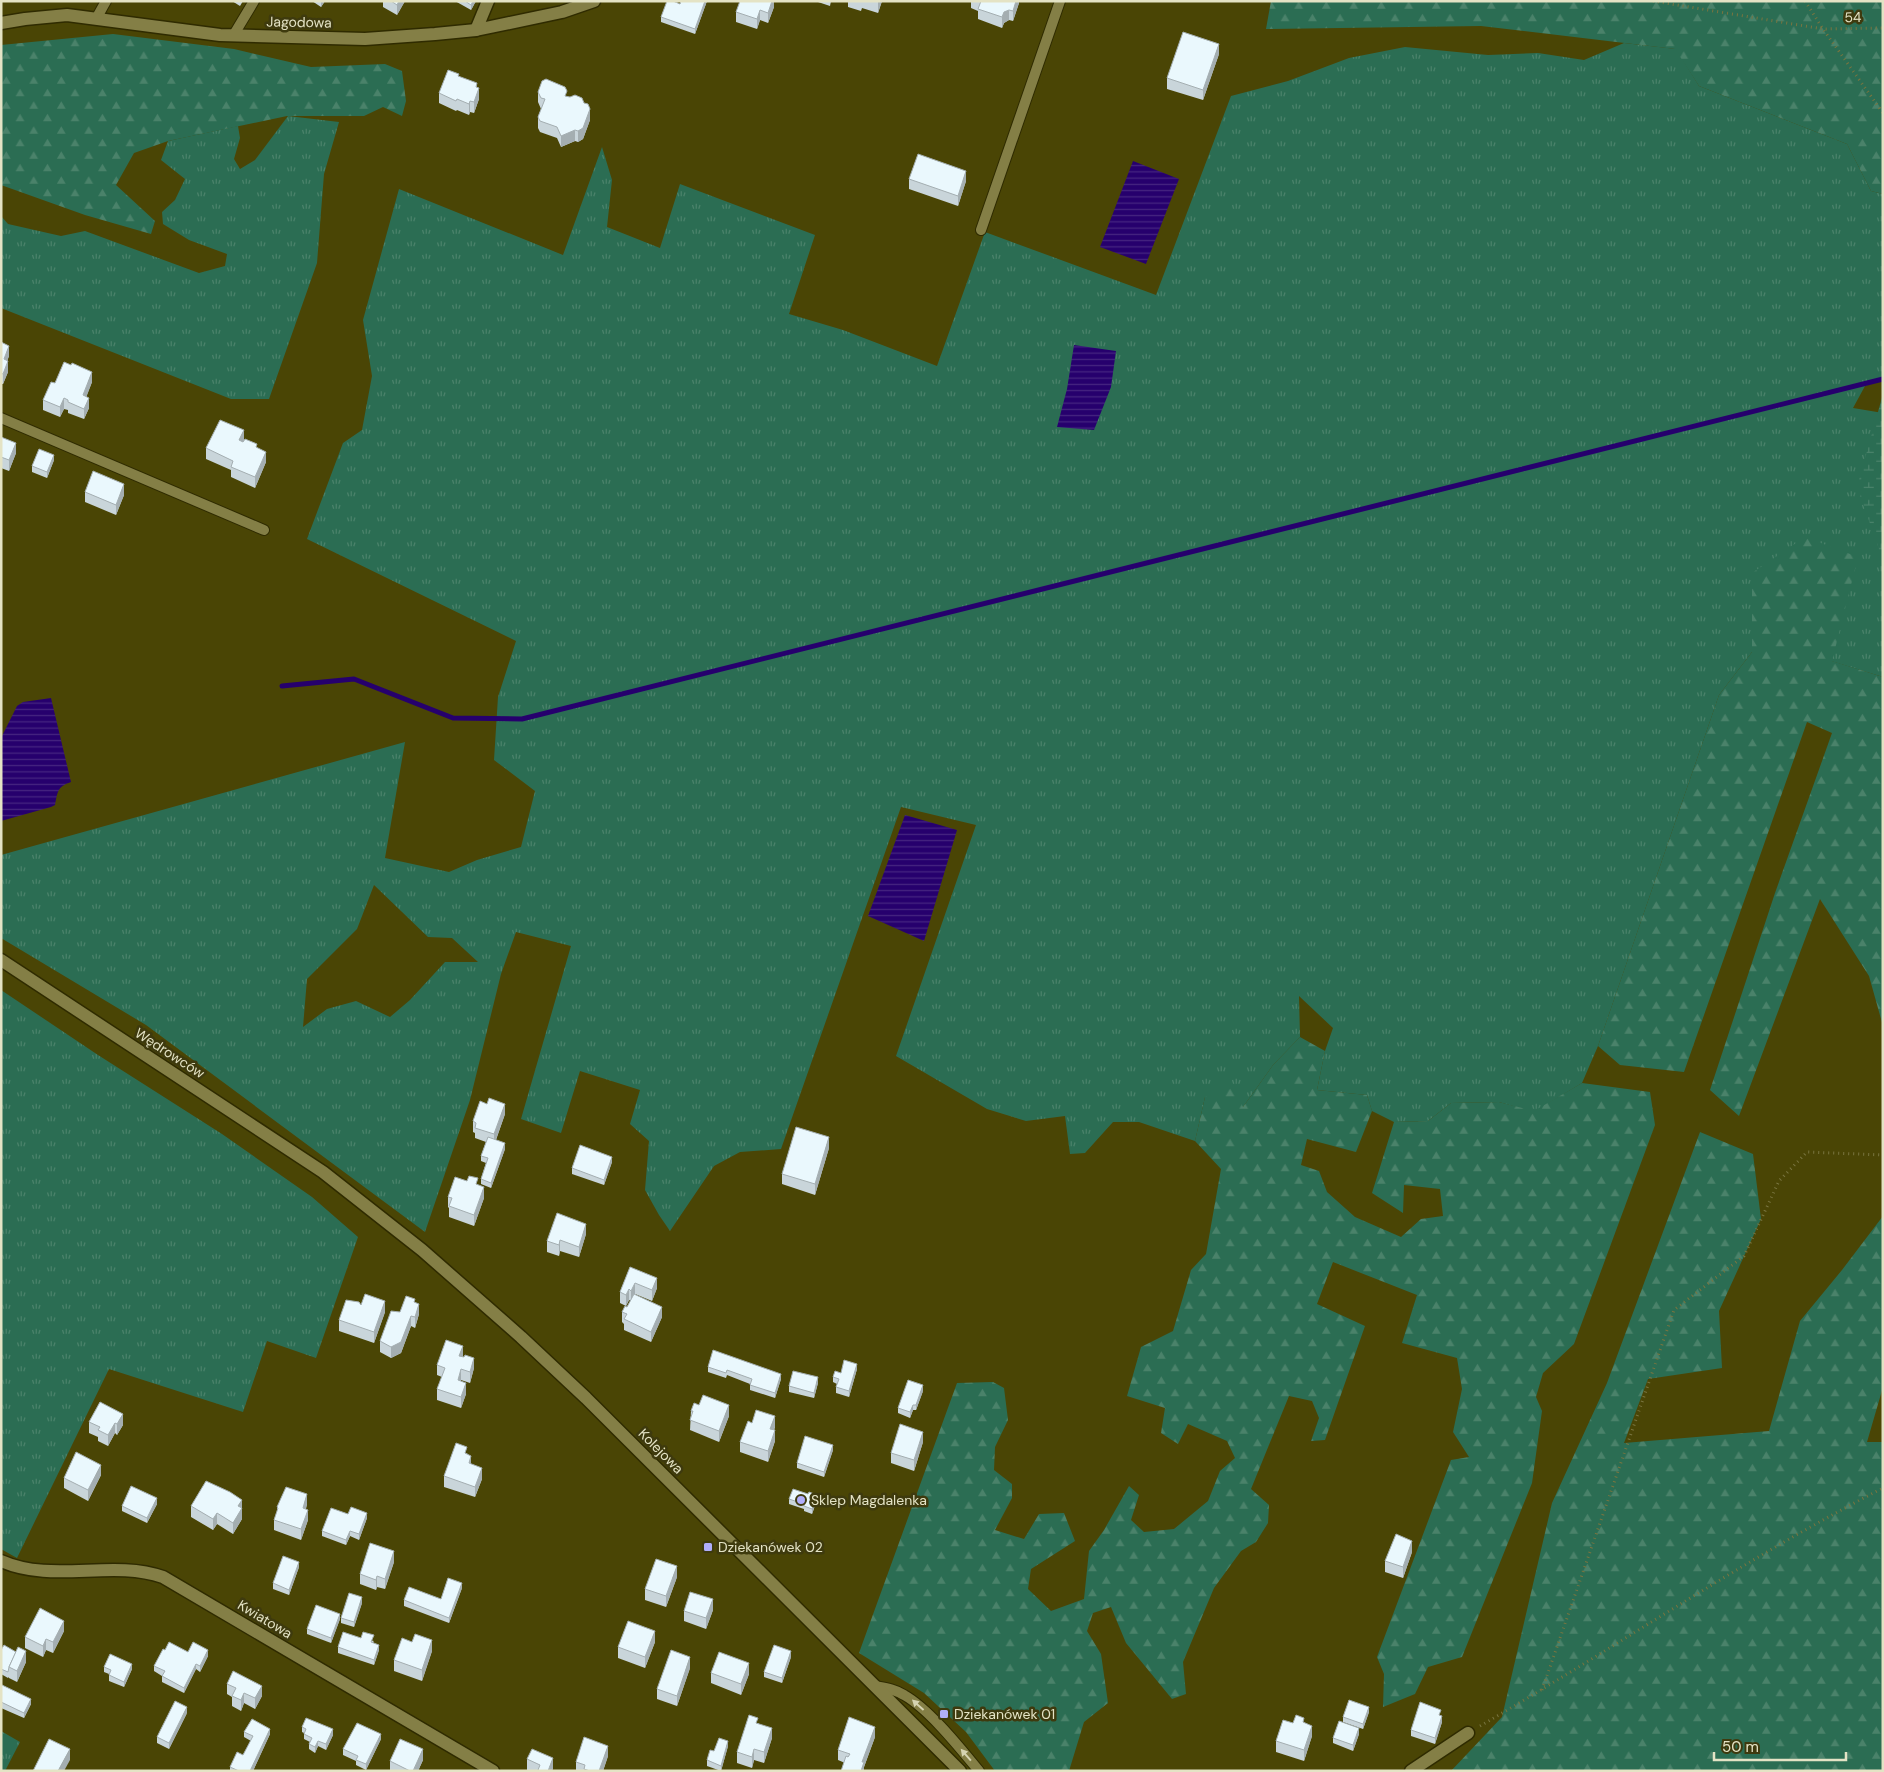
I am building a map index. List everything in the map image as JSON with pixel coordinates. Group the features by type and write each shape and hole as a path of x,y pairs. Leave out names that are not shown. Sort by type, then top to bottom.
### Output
{"street":[{"path":"476,30 488,1"},
{"name":"Jagodowa","path":"1,23 67,15 233,36 365,39 476,30 562,12 594,1"},
{"name":"Wędrowców","path":"1,960 323,1172"},
{"name":"Kolejowa","path":"323,1172 440,1266 565,1378 960,1771"},
{"name":"Kwiatowa","path":"1,1561 21,1568 42,1571 131,1570 163,1577 493,1771"},
{"path":"1411,1771 1468,1733"}],"lane":[{"path":"96,19 106,1"},
{"path":"233,36 254,1"},
{"path":"981,230 1060,1"},
{"path":"1,418 264,530"},
{"path":"874,1686 897,1691 917,1703 979,1771"}],"path":[{"name":"54","path":"1654,1 1823,29 1883,28"},
{"path":"1805,1 1883,113"},
{"path":"1542,1690 1674,1310 1744,1256 1779,1181 1807,1152 1883,1155"},
{"path":"1468,1733 1542,1690 1764,1552 1883,1488"}],"green space":[{"path":"1271,1 1883,1 1883,194 1871,191 1847,144 1699,86 1675,49 1481,26 1266,29"},
{"path":"113,34 234,49 311,67 385,64 402,71 406,101 402,116 383,107 364,116 287,116 168,141 134,153 116,185 155,221 151,234 85,215 1,185 1,45"},
{"path":"1624,43 1676,49 1699,86 1847,144 1871,191 1883,194 1883,379 1865,386 1853,408 1883,413 1883,677 1831,661 1752,573 1752,652 1719,695 1598,1046 1582,1083 1534,1112 1499,1102 1451,1103 1428,1121 1394,1122 1372,1111 1367,1095 1317,1090 1325,1051 1333,1028 1299,996 1300,1037 1273,1065 1243,1107 1205,1097 1195,1141 1139,1122 1113,1122 1085,1153 1070,1154 1065,1116 1026,1121 987,1109 896,1056 976,825 901,807 781,1149 740,1152 714,1166 670,1231 645,1190 649,1141 630,1124 640,1090 580,1071 561,1133 521,1119 571,946 516,932 501,974 470,1100 425,1232 146,1025 1,938 1,855 405,742 385,858 449,872 477,860 521,847 535,791 494,760 498,697 516,641 307,539 343,443 362,430 372,376 363,320 399,189 563,255 602,147 612,180 607,227 660,248 680,184 815,235 789,314 843,330 937,366 985,232 1156,295 1231,96 1288,81 1349,58 1405,47 1488,55 1538,53 1584,60","holes":["374,885 428,937 452,938 478,962 445,962 410,1000 390,1017 356,1001 327,1009 303,1027 307,979 357,929"]},
{"path":"288,116 339,122 324,174 317,263 269,399 231,399 1,308 1,216 8,224 61,236 85,231 199,273 225,266 227,254 189,240 163,224 162,212 175,200 185,179 161,160 168,141 238,126 240,138 234,159 240,169 255,160"},
{"path":"1883,394 1883,560 1857,487"},
{"path":"1805,537 1858,557 1832,661 1883,677 1883,1026 1869,976 1820,899 1739,1116 1710,1090 1775,893 1832,733 1807,722 1684,1072 1620,1065 1598,1046 1719,695 1752,652 1752,573"},
{"path":"1,990 98,1055 222,1134 312,1197 358,1237 316,1358 267,1341 243,1412 109,1369 17,1558 1,1549"},
{"path":"1300,1037 1325,1051 1317,1090 1367,1095 1372,1111 1356,1152 1307,1139 1301,1165 1319,1171 1327,1192 1355,1217 1401,1237 1421,1219 1443,1216 1440,1189 1404,1185 1403,1213 1372,1193 1394,1122 1428,1121 1451,1103 1499,1102 1534,1111 1582,1083 1650,1092 1655,1125 1574,1344 1543,1373 1536,1397 1542,1411 1532,1483 1462,1657 1428,1667 1415,1694 1383,1707 1384,1674 1377,1657 1451,1460 1469,1457 1453,1432 1462,1389 1457,1358 1402,1343 1417,1295 1333,1262 1317,1304 1365,1326 1325,1440 1311,1441 1319,1418 1312,1401 1289,1396 1251,1489 1269,1505 1268,1523 1256,1542 1241,1551 1214,1588 1183,1662 1186,1694 1172,1699 1126,1643 1111,1607 1093,1613 1087,1631 1101,1654 1108,1703 1084,1722 1069,1771 995,1771 966,1732 924,1693 859,1653 957,1383 993,1382 1004,1388 1008,1420 995,1447 994,1470 1012,1484 1012,1498 995,1530 1024,1539 1039,1514 1064,1513 1075,1541 1031,1569 1028,1589 1051,1611 1084,1599 1089,1551 1104,1530 1129,1486 1139,1495 1131,1520 1144,1532 1174,1529 1208,1501 1220,1471 1235,1458 1227,1441 1188,1424 1178,1444 1161,1433 1165,1408 1127,1396 1141,1347 1173,1331 1191,1270 1206,1254 1221,1169 1195,1141 1205,1097 1232,1086 1243,1107 1273,1065"},
{"path":"1700,1132 1753,1154 1761,1219 1719,1311 1722,1368 1648,1379 1624,1443 1769,1431 1800,1321 1883,1216 1883,1387 1867,1442 1883,1442 1883,1771 1451,1771 1502,1717 1552,1503 1607,1383"},
{"path":"1,1731 20,1742 5,1771 1,1771"}],"shaded area":[{"path":"1133,161 1179,179 1146,264 1100,247"},
{"path":"1074,345 1116,351 1111,387 1094,430 1057,427 1067,389"},
{"path":"51,698 71,782 59,790 55,805 1,821 1,738 17,706 23,702"},
{"path":"905,815 957,830 924,941 868,916"}],"building":[{"path":"391,1 399,1 397,5"},
{"path":"465,1 473,1 471,5"},
{"path":"667,1 680,4 681,1 705,1 695,29 661,17"},
{"path":"740,1 772,1 768,13 760,10 757,19 736,12"},
{"path":"981,1 1016,1 1013,11 1004,12 1002,17 978,9"},
{"path":"1183,32 1219,44 1203,90 1167,78"},
{"path":"448,70 477,83 476,87 479,88 474,102 470,101 469,104 457,99 456,101 439,93"},
{"path":"546,79 565,87 567,91 565,96 575,95 582,98 584,103 588,104 590,109 583,128 561,136 557,127 540,121 538,117 545,99 541,98 538,92 542,81"},
{"path":"918,154 966,171 958,196 909,179"},
{"path":"1,342 9,346 4,359 8,361 3,374 1,373"},
{"path":"64,362 71,365 72,363 92,372 83,395 89,398 84,409 68,402 64,398 60,407 43,400 51,382 55,383"},
{"path":"220,420 244,430 239,440 243,442 245,439 257,444 256,447 266,452 255,477 231,467 233,461 206,448"},
{"path":"1,437 16,443 9,460 1,457"},
{"path":"39,449 54,455 47,472 32,466"},
{"path":"93,471 124,484 116,505 85,492"},
{"path":"489,1098 505,1104 494,1134 475,1128 476,1123 473,1121 480,1101 487,1104"},
{"path":"796,1127 829,1137 815,1184 782,1174"},
{"path":"488,1137 505,1143 491,1183 481,1179 488,1158 481,1156"},
{"path":"580,1145 612,1157 604,1180 572,1168"},
{"path":"469,1176 478,1178 476,1184 484,1187 474,1215 449,1206 452,1198 448,1197 455,1177 467,1181"},
{"path":"557,1213 586,1224 579,1247 560,1240 559,1245 547,1241"},
{"path":"630,1267 657,1278 652,1290 635,1283 631,1291 629,1289 626,1295 620,1292"},
{"path":"365,1294 385,1301 374,1332 339,1320 346,1300 359,1302 361,1305"},
{"path":"634,1294 662,1307 651,1332 624,1319 627,1314 622,1312"},
{"path":"406,1296 415,1299 414,1302 419,1304 415,1317 411,1316 401,1342 391,1347 380,1341 391,1311 400,1312"},
{"path":"446,1340 463,1346 459,1356 464,1357 465,1355 474,1358 470,1372 461,1369 458,1380 466,1383 461,1397 437,1389 445,1368 437,1365"},
{"path":"713,1350 781,1374 775,1393 750,1385 752,1379 727,1370 726,1373 708,1367"},
{"path":"844,1360 857,1364 849,1391 836,1387 839,1379 833,1377 835,1371 841,1373"},
{"path":"793,1371 818,1377 814,1393 789,1386"},
{"path":"908,1380 923,1385 916,1405 913,1405 910,1412 898,1408"},
{"path":"703,1395 729,1405 719,1431 690,1420 694,1403 699,1405"},
{"path":"100,1402 123,1414 108,1435 98,1430 100,1427 89,1422"},
{"path":"756,1410 775,1416 770,1429 775,1430 768,1451 740,1442 748,1421 752,1423"},
{"path":"900,1424 923,1432 914,1460 891,1453"},
{"path":"805,1436 833,1445 824,1472 797,1463"},
{"path":"456,1443 467,1447 465,1453 471,1456 469,1463 482,1468 475,1487 444,1476"},
{"path":"76,1452 101,1465 88,1490 64,1478"},
{"path":"206,1481 242,1500 238,1506 242,1508 233,1523 217,1513 213,1519 191,1506"},
{"path":"131,1486 157,1498 147,1518 122,1506"},
{"path":"286,1487 307,1494 303,1508 308,1510 301,1529 274,1520 277,1507"},
{"path":"793,1489 817,1495 812,1509 789,1499"},
{"path":"351,1507 367,1513 359,1534 350,1531 346,1540 322,1531 331,1508 348,1514"},
{"path":"1396,1534 1412,1541 1403,1567 1385,1561"},
{"path":"370,1543 394,1551 385,1579 377,1576 376,1580 360,1574"},
{"path":"283,1556 299,1562 289,1590 273,1583"},
{"path":"656,1559 677,1566 666,1596 645,1589"},
{"path":"448,1578 462,1583 449,1618 404,1600 409,1587 441,1599"},
{"path":"690,1592 713,1599 706,1618 684,1611"},
{"path":"349,1593 362,1597 354,1622 341,1618"},
{"path":"316,1605 340,1614 331,1638 307,1629"},
{"path":"40,1608 64,1621 53,1642 46,1639 43,1646 25,1637"},
{"path":"628,1621 655,1631 645,1657 618,1647"},
{"path":"343,1632 361,1638 363,1632 374,1635 371,1642 379,1645 374,1660 338,1647"},
{"path":"415,1634 432,1640 422,1670 394,1660 402,1638 412,1642"},
{"path":"169,1642 188,1652 193,1642 208,1650 200,1666 196,1664 184,1688 162,1676 165,1671 154,1666"},
{"path":"4,1645 16,1652 8,1672 1,1669 1,1650"},
{"path":"774,1645 791,1651 782,1678 764,1672"},
{"path":"18,1647 26,1651 17,1671 9,1667"},
{"path":"671,1650 690,1657 677,1696 657,1689"},
{"path":"719,1652 749,1663 741,1684 711,1673"},
{"path":"110,1654 132,1664 124,1682 109,1675 111,1670 104,1667"},
{"path":"233,1671 262,1686 255,1698 244,1693 241,1700 232,1696 236,1688 227,1684"},
{"path":"2,1685 31,1699 24,1713 1,1702"},
{"path":"1349,1700 1369,1707 1363,1724 1343,1717"},
{"path":"175,1701 187,1707 169,1743 157,1737"},
{"path":"1420,1702 1441,1710 1439,1715 1442,1716 1435,1738 1411,1730"},
{"path":"749,1715 758,1718 756,1723 772,1728 764,1752 754,1749 752,1757 737,1752"},
{"path":"1296,1715 1304,1718 1303,1722 1312,1726 1304,1750 1276,1741 1283,1720 1293,1723"},
{"path":"849,1717 875,1727 862,1762 864,1762 861,1771 841,1771 846,1756 848,1757 850,1754 838,1750"},
{"path":"306,1718 333,1729 326,1744 318,1741 315,1747 309,1744 312,1738 304,1734 306,1729 302,1727"},
{"path":"252,1719 270,1729 250,1771 239,1771 230,1767 237,1752 243,1755 253,1736 244,1732"},
{"path":"1339,1721 1359,1728 1353,1745 1333,1738"},
{"path":"357,1723 381,1734 366,1764 356,1760 358,1756 343,1749"},
{"path":"584,1737 608,1746 599,1771 584,1769 585,1765 576,1762"},
{"path":"719,1738 728,1741 721,1766 707,1760 710,1750 714,1751"},
{"path":"49,1739 70,1749 58,1771 33,1771"},
{"path":"400,1739 423,1749 413,1771 390,1761"},
{"path":"532,1749 553,1758 548,1771 538,1770 540,1765 527,1759"}],"waterway":[{"path":"282,686 354,679 453,718 522,719 1883,379"}],"place":[{"name":"Sklep Magdalenka","path":"801,1500"},
{"name":"Dziekanówek 02","path":"708,1547"},
{"name":"Dziekanówek 01","path":"944,1714"}]}
